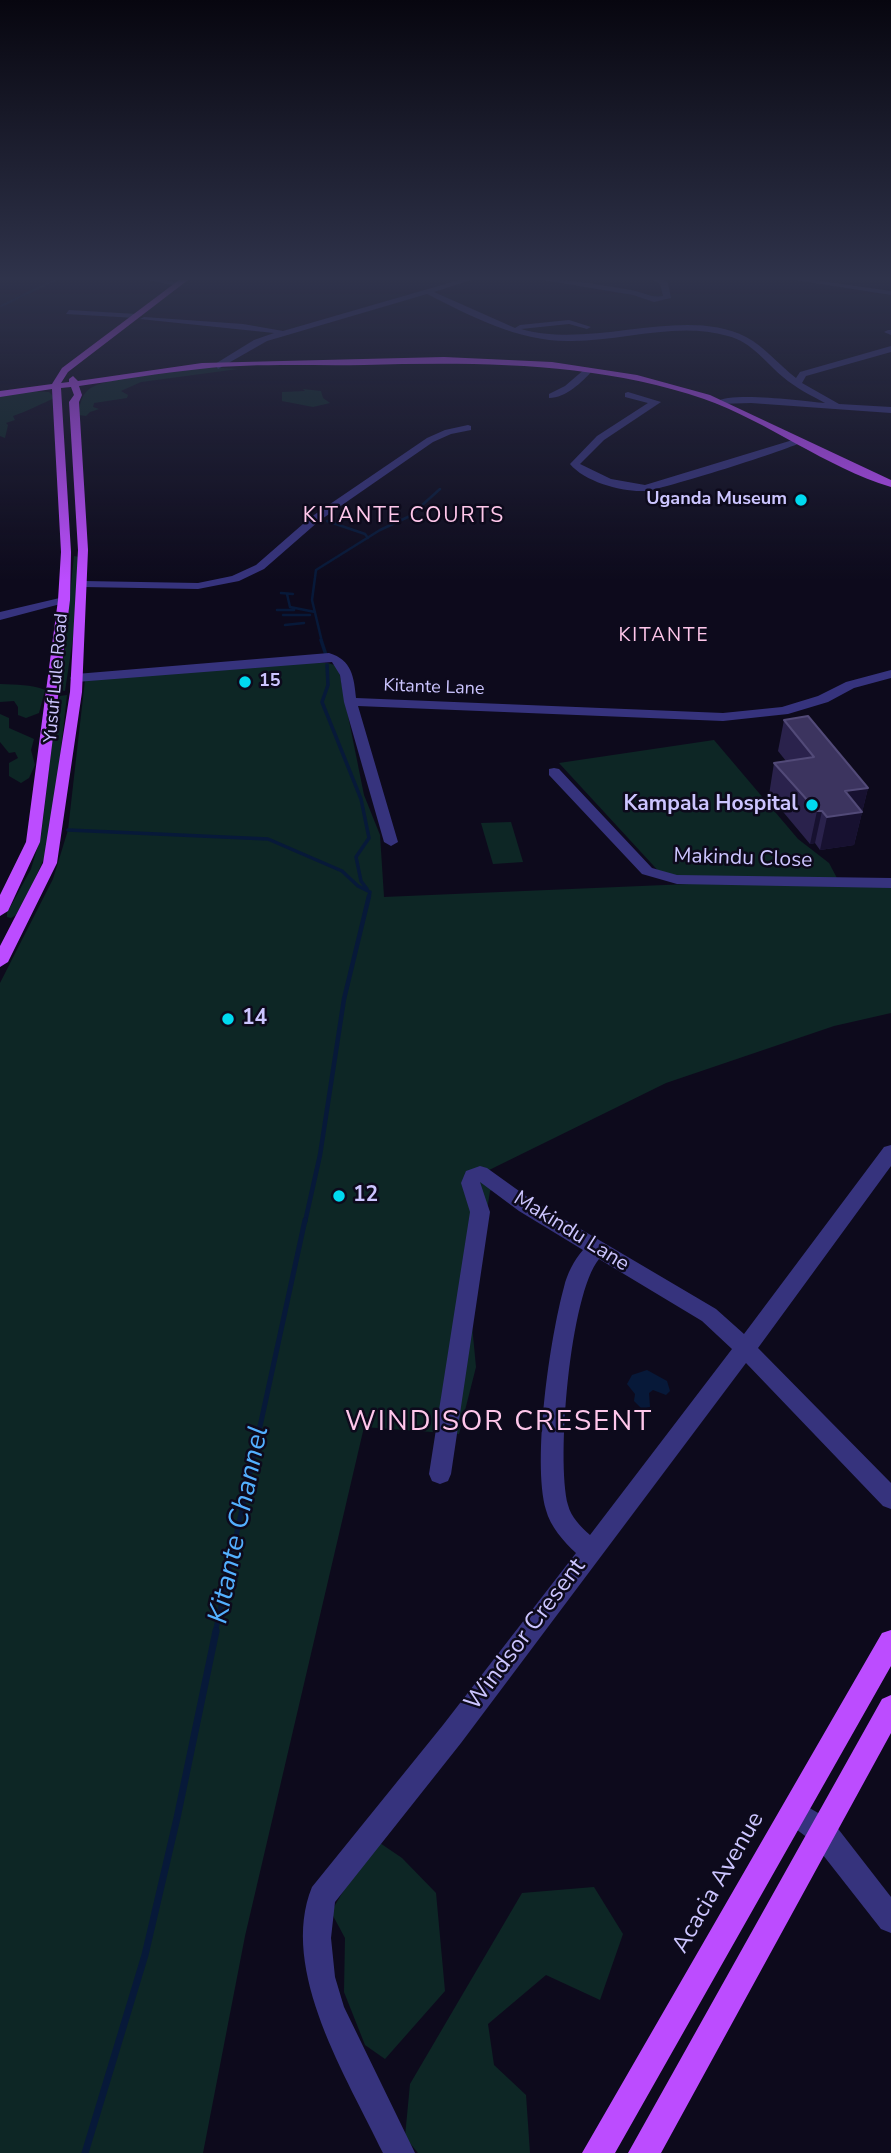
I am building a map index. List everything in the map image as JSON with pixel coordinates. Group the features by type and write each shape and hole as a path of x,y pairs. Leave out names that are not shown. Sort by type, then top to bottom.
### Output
{"main road":[{"path":"56,385 59,380"},
{"path":"0,392 83,380"},
{"path":"74,382 86,380"},
{"path":"644,380 720,402 891,484"},
{"path":"670,380 754,404 891,475"},
{"name":"Yusuf Lule Road","path":"0,962 50,863 58,824 76,678 83,584 74,382"},
{"name":"Yusuf Lule Road","path":"0,911 33,842 64,600 66,552 62,442 56,385"},
{"path":"62,442 77,441"},
{"path":"62,460 79,459"},
{"path":"66,552 83,550"},
{"path":"0,920 22,921"},
{"name":"Acacia Avenue","path":"598,2153 891,1642"},
{"path":"645,2153 891,1708"}],"street":[{"path":"552,396 577,380"},
{"path":"794,380 837,406"},
{"path":"628,395 656,402 613,430 575,464 581,470 609,482 645,488 799,441"},
{"path":"720,402 734,399"},
{"path":"740,411 754,404 891,410"},
{"path":"83,584 198,586 217,584 246,574 270,559 315,519 430,440 448,432 468,428"},
{"path":"0,616 64,600"},
{"path":"76,678 335,658 345,667 351,702 391,842"},
{"name":"Kitante Lane","path":"351,702 723,718 783,711 823,699 850,685 891,674"},
{"name":"Makindu Close","path":"554,772 647,871 655,875 677,879 891,883"},
{"name":"Windsor Cresent","path":"398,2153 331,2011 321,1977 317,1938 322,1897 452,1734 891,1152"},
{"name":"Makindu Lane","path":"440,1474 480,1212 470,1180 477,1174 484,1174 526,1206 709,1315 745,1348 891,1499"},
{"path":"590,1551 572,1534 557,1510 551,1451 560,1372 575,1286 583,1264 596,1248"},
{"path":"794,1812 822,1831 891,1919"}],"green space":[{"path":"152,380 141,382 121,391 128,395 127,398 94,403 93,407 99,409 86,416 79,415 80,405 88,390 111,381"},
{"path":"303,389 321,391 323,398 330,403 313,407 282,401 282,392 305,391"},
{"path":"49,392 55,398 13,416 15,420 6,423 8,425 5,438 0,436 0,394"},
{"path":"74,556 80,557 74,631 65,691 60,690"},
{"path":"305,662 328,663 337,666 339,671 364,795 380,835 384,897 735,882 663,876 559,763 714,740 798,839 829,863 838,880 891,881 891,1013 834,1026 666,1083 483,1173 500,1184 490,1191 471,1315 476,1367 459,1434 364,1427 245,1936 203,2153 0,2153 0,983 53,879 68,830 85,680"},
{"path":"0,684 45,690 39,713 26,718 18,715 18,707 14,701 0,702"},
{"path":"67,695 52,829 45,856 16,915 7,917 31,869 41,836 57,703 60,696"},
{"path":"0,714 9,718 9,728 34,739 31,750 35,765 29,778 21,783 9,776 9,763 18,758 15,752 9,753 0,742"},
{"path":"511,822 523,862 493,864 481,823"},
{"path":"374,1839 402,1858 436,1893 445,1991 385,2059 365,2045 344,1992 345,1938 331,1912"},
{"path":"594,1887 623,1934 600,2000 546,1975 488,2024 494,2065 526,2095 530,2153 418,2153 405,2137 410,2084 522,1893"}],"water":[{"path":"647,1370 667,1381 670,1391 666,1395 653,1390 649,1393 650,1407 642,1409 634,1401 635,1394 627,1384 632,1375"}],"building":[{"path":"808,716 868,788 845,791 862,812 827,817 822,811 817,811 774,763 814,757 784,720"}],"waterway":[{"name":"Kitante Channel","path":"368,538 410,516 440,489"},
{"path":"327,521 365,534 368,538"},
{"name":"Kitante Channel","path":"315,612 312,600 316,570 368,538"},
{"path":"281,593 293,594"},
{"path":"287,594 290,607 315,612"},
{"path":"277,610 294,610"},
{"name":"Kitante Channel","path":"315,612 322,642"},
{"path":"283,615 310,615"},
{"path":"285,625 304,623"},
{"name":"Kitante Channel","path":"321,640 326,655"},
{"path":"327,665 328,685 322,702 361,799 369,838 356,857 361,881 367,889"},
{"path":"68,830 268,839 342,871 358,886 370,892 369,897"},
{"name":"Kitante Channel","path":"305,1222 320,1155 344,999 369,896"},
{"name":"Kitante Channel","path":"215,1633 305,1220"},
{"name":"Kitante Channel","path":"85,2153 145,1955 216,1631"}],"place":[{"name":"Uganda Museum","path":"801,500"},
{"name":"15","path":"245,682"},
{"name":"Kampala Hospital","path":"812,805"},
{"name":"14","path":"228,1019"},
{"name":"12","path":"339,1196"}],"district":[{"name":"KITANTE COURTS","path":"404,517"},
{"name":"KITANTE","path":"664,636"},
{"name":"WINDISOR CRESENT","path":"499,1423"}]}
